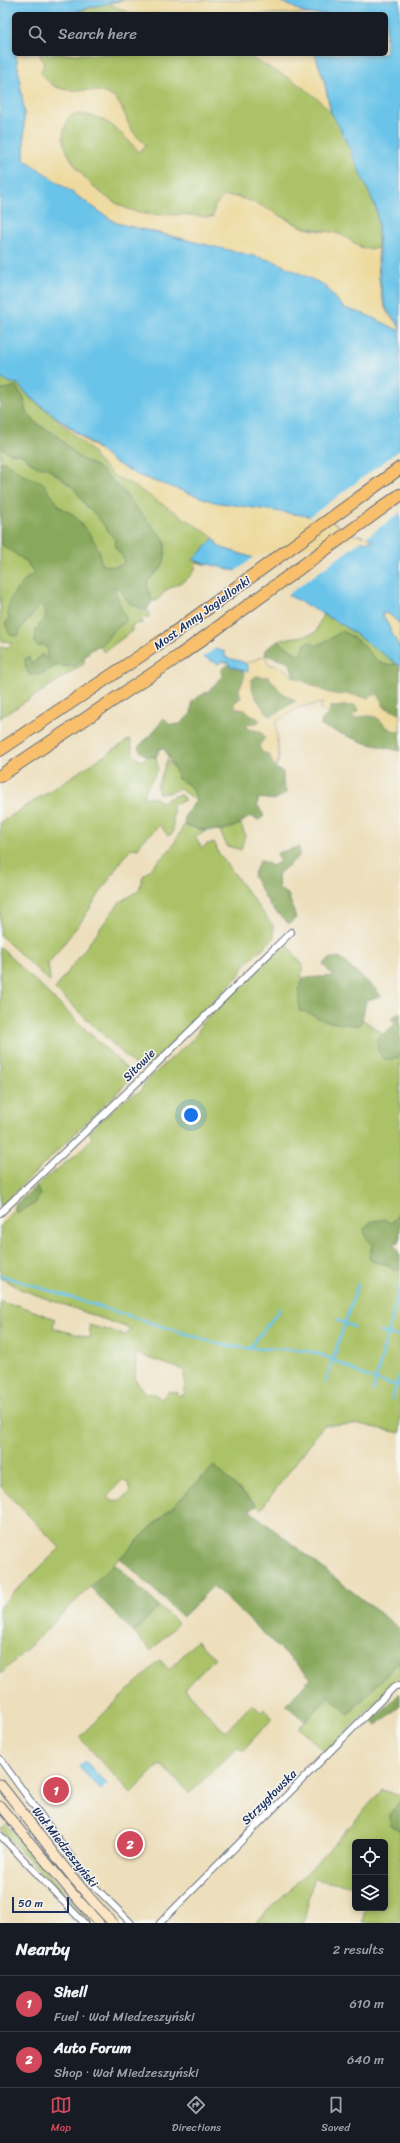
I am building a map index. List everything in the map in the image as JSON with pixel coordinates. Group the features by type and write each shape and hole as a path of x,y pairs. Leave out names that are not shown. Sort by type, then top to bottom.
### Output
{"highway":[{"name":"Most Anny Jagiellonki","path":"0,750 167,638 400,468"},
{"name":"Most Anny Jagiellonki","path":"0,776 173,661 400,495"}],"main road":[{"name":"Wał Miedzeszyński","path":"0,1784 29,1819 70,1876 113,1923"},
{"name":"Wał Miedzeszyński","path":"0,1806 67,1888 99,1923"}],"street":[{"name":"Sitowie","path":"0,1213 143,1077 291,932"},
{"name":"Strzygłowska","path":"160,1923 397,1686"},
{"name":"Wał Miedzeszyński","path":"0,1758 87,1880 131,1923"},
{"path":"0,1835 84,1923"}],"green space":[{"path":"107,3 128,12 76,12"},
{"path":"40,56 247,56 292,78 318,97 327,107 344,134 376,208 378,221 378,248 365,249 336,233 300,226 238,196 215,206 213,217 146,214 128,209 116,203 93,186 74,164 67,152 63,140 66,119 78,114 95,117 110,124 139,152 146,145 130,128 122,107 115,99 102,92 65,90 57,87 49,82 41,73 44,63"},
{"path":"0,377 11,383 18,384 31,399 94,445 328,519 351,534 366,536 400,556 203,564 196,562 193,573 190,577 165,591 157,601 152,601 147,584 151,576 161,569 140,513 122,490 99,468 80,458 56,435 36,423 25,410 24,399 16,386 46,467 74,488 87,507 101,517 115,540 116,548 124,559 137,608 149,612 149,617 141,618 143,623 132,625 132,631 104,652 99,645 105,642 111,633 0,464"},
{"path":"16,386 24,399 25,410 36,423 56,435 80,458 99,468 122,490 127,498 165,540 165,556 162,567 147,584 152,601 147,610 129,603 120,589 114,587 122,611 127,619 124,623 111,633 105,642 91,650 76,666 55,666 40,675 29,675 26,668 25,659 29,657 32,665 42,654 46,659 48,650 43,644 39,647 35,643 36,630 46,616 43,607 39,606 27,620 19,635 13,636 9,633 5,623 9,619 9,606 14,593 34,573 27,562 2,545 0,535 0,462 5,462 23,475 42,482 60,507 74,515 91,536 100,552 101,564 110,566 121,565 124,563 124,559 116,548 115,540 96,515 87,507 74,488 46,467 37,467 22,455 9,453 0,447 0,390"},
{"path":"0,535 27,562 34,573 26,579 20,627 32,616 39,606 43,607 46,616 36,630 35,643 39,647 43,643 48,650 46,659 42,654 32,665 26,659 40,675 55,666 76,666 84,656 84,664 0,718 0,647 10,647 11,642 1,641 0,634"},
{"path":"400,613 400,666 397,664 385,665 375,659 360,642 338,635 316,646 309,642 302,653 297,654 278,641 316,632 323,614 343,625 369,644"},
{"path":"343,631 360,642 375,659 385,665 397,664 400,666 400,714 366,698 332,694 317,689 294,677 290,663 266,655 265,650 278,641 297,654 302,653 305,644 309,642 317,646"},
{"path":"228,665 243,671 245,676 239,690 241,698 234,703 235,708 245,710 260,720 258,723 246,725 249,729 261,731 265,738 260,746 262,752 269,754 275,768 283,772 283,784 287,793 274,800 259,798 257,804 264,816 259,820 250,816 234,826 219,830 203,829 184,825 185,816 196,800 194,793 190,787 178,779 176,771 165,749 160,748 156,757 145,755 138,747 152,734 164,718 171,725 180,724 191,714 192,701 210,690 222,676 222,669"},
{"path":"256,676 269,677 280,691 296,701 270,717 257,700 251,686 251,680"},
{"path":"355,705 359,709 358,712 351,715 356,718 373,716 381,720 392,730 400,732 400,751 365,743 321,726 322,720 328,715 330,707"},
{"path":"130,739 135,757 142,761 147,756 156,757 158,769 145,791 144,797 155,798 161,802 177,795 181,795 185,800 173,805 173,833 168,836 160,825 141,843 138,849 132,848 122,859 83,919 48,964 50,982 0,935 0,823"},
{"path":"167,760 176,770 178,779 193,790 196,800 179,789 169,793 159,794 157,788"},
{"path":"241,824 245,835 241,850 227,846 220,831"},
{"path":"184,825 206,831 195,837 202,848 207,844 215,843 218,852 273,926 274,938 246,963 238,977 149,1066 137,1067 55,989 119,903 139,890 143,876 172,847"},
{"path":"299,847 299,856 278,874 279,889 288,894 296,918 289,924 271,907 253,876 260,860 273,866 280,861 277,853"},
{"path":"286,943 303,965 301,976 305,978 300,984 310,1012 326,1021 345,1022 353,1025 360,1025 362,1019 382,1033 377,1040 389,1060 397,1057 400,1058 400,1207 396,1219 382,1231 374,1243 370,1255 371,1261 385,1264 396,1271 400,1268 400,1433 359,1424 324,1425 261,1509 214,1466 0,1675 0,1606 60,1548 0,1486 0,1300 6,1304 18,1305 55,1319 53,1328 91,1338 89,1325 126,1335 131,1329 20,1289 0,1278 0,1225 14,1211 18,1212 38,1189 36,1186 77,1154 92,1138 89,1131 124,1100 141,1091 144,1083 196,1036 202,1023","holes":["136,1354 184,1370 185,1394 179,1396 178,1393 169,1391 161,1399 155,1394 145,1393 135,1380","122,1480 128,1483 130,1492 120,1500 114,1500 107,1497"]},
{"path":"0,947 131,1073 132,1078 0,1207"},
{"path":"340,957 373,986 381,996 366,1000 360,1025 328,1022 299,1011 299,991 305,978 333,976 323,964 331,958"},
{"path":"400,1012 400,1058 397,1057 389,1060 384,1059 378,1051 377,1040 395,1023 391,1019"},
{"path":"36,1186 40,1194 35,1204 18,1212 14,1211 15,1205"},
{"path":"400,1207 400,1242 393,1243 400,1255 400,1268 396,1271 385,1264 371,1261 369,1257 373,1245 366,1238 364,1229 370,1222 384,1219 390,1223 396,1219"},
{"path":"214,1466 257,1506 249,1510 400,1629 400,1661 348,1714 329,1696 305,1721 286,1705 311,1678 213,1586 183,1617 120,1558"},
{"path":"114,1563 159,1606 134,1633 90,1587"},
{"path":"159,1606 178,1623 151,1651 134,1633"},
{"path":"196,1641 215,1658 185,1689 225,1732 252,1704 261,1712 264,1709 273,1718 242,1751 238,1747 190,1793 160,1764 131,1793 79,1737 160,1660 169,1670"},
{"path":"400,1661 400,1678 325,1752 299,1728 329,1696 349,1714"},
{"path":"400,1693 400,1706 377,1725 372,1721"},
{"path":"382,1790 400,1796 400,1801 389,1816 390,1825 400,1830 400,1923 362,1923 364,1911 388,1911 388,1839 352,1839 352,1886 313,1879 304,1923 255,1923 322,1858"},
{"path":"400,1801 400,1830 390,1825 389,1816"},
{"path":"7,1824 92,1923 89,1923 11,1841 1,1829"}],"sand":[{"path":"123,0 278,0 303,12 128,12 107,3"},
{"path":"16,56 40,56 44,63 41,73 49,82 57,87 66,90 102,92 115,99 122,108 130,128 146,145 139,152 110,124 95,117 78,114 67,119 63,140 67,152 74,164 93,186 116,203 128,209 146,214 213,217 215,206 224,196 234,197 244,199 264,207 305,228 336,233 365,249 378,248 379,281 382,299 388,314 400,328 398,330 367,315 344,308 324,285 184,239 116,223 24,159 24,111"},
{"path":"247,56 316,56 324,80 331,112 312,94 279,72"},
{"path":"48,411 113,460 127,469 156,482 328,519 351,534 367,537 375,541 352,542 254,558 219,547 214,538 203,530 128,482 114,476 95,458 93,452"},
{"path":"382,613 389,614 400,624 400,649"},
{"path":"266,655 268,664 282,667 294,677 329,693 339,695 348,694 367,698 378,694 384,707 400,714 400,732 392,730 380,720 372,716 356,718 351,715 358,712 359,709 355,705 330,707 328,715 320,708 323,703 297,708 276,722 279,760 275,768 269,754 262,752 259,746 265,738 261,731 249,729 246,724 258,723 260,720 245,710 235,708 234,703 241,698 239,690 245,676 242,665","holes":["256,676 269,677 280,691 296,701 270,717 255,696 251,686 251,680"]}],"water":[{"path":"0,0 123,0 75,12 12,12 12,56 16,56 24,111 24,159 116,223 274,261 324,285 344,308 367,315 398,330 400,328 400,624 389,614 382,613 400,649 400,666 343,625 288,595 236,571 193,560 214,538 219,547 254,558 352,542 374,541 367,537 335,498 328,503 328,519 214,502 137,475 112,461 94,445 31,398 18,384 11,383 0,377"},
{"path":"278,0 400,0 400,328 386,308 382,293 379,269 379,232 376,208 341,130 331,112 324,80 316,56 388,56 388,12 303,12"},
{"path":"203,645 225,652 225,657 248,665 248,672 228,665 229,663 222,661 219,664 194,653"},
{"path":"85,1761 107,1784 101,1790 79,1767"}],"pier":[{"path":"400,450 400,513 365,538 335,501 330,504 330,519 328,521 308,518"},
{"path":"364,539 286,596 233,573 257,555"},
{"path":"204,643 217,647 201,659 192,654"}],"waterway":[{"path":"0,1275 218,1344 242,1348 289,1349 312,1352 323,1355 365,1376 387,1383 400,1385"},
{"path":"325,1383 358,1284"},
{"path":"373,1391 400,1285"},
{"path":"249,1349 280,1309"},
{"path":"337,1320 354,1327"},
{"path":"380,1332 396,1336"},
{"path":"392,1399 400,1373"}],"place":[{"name":"Shell","path":"56,1790"},
{"name":"Auto Forum","path":"130,1844"}]}
